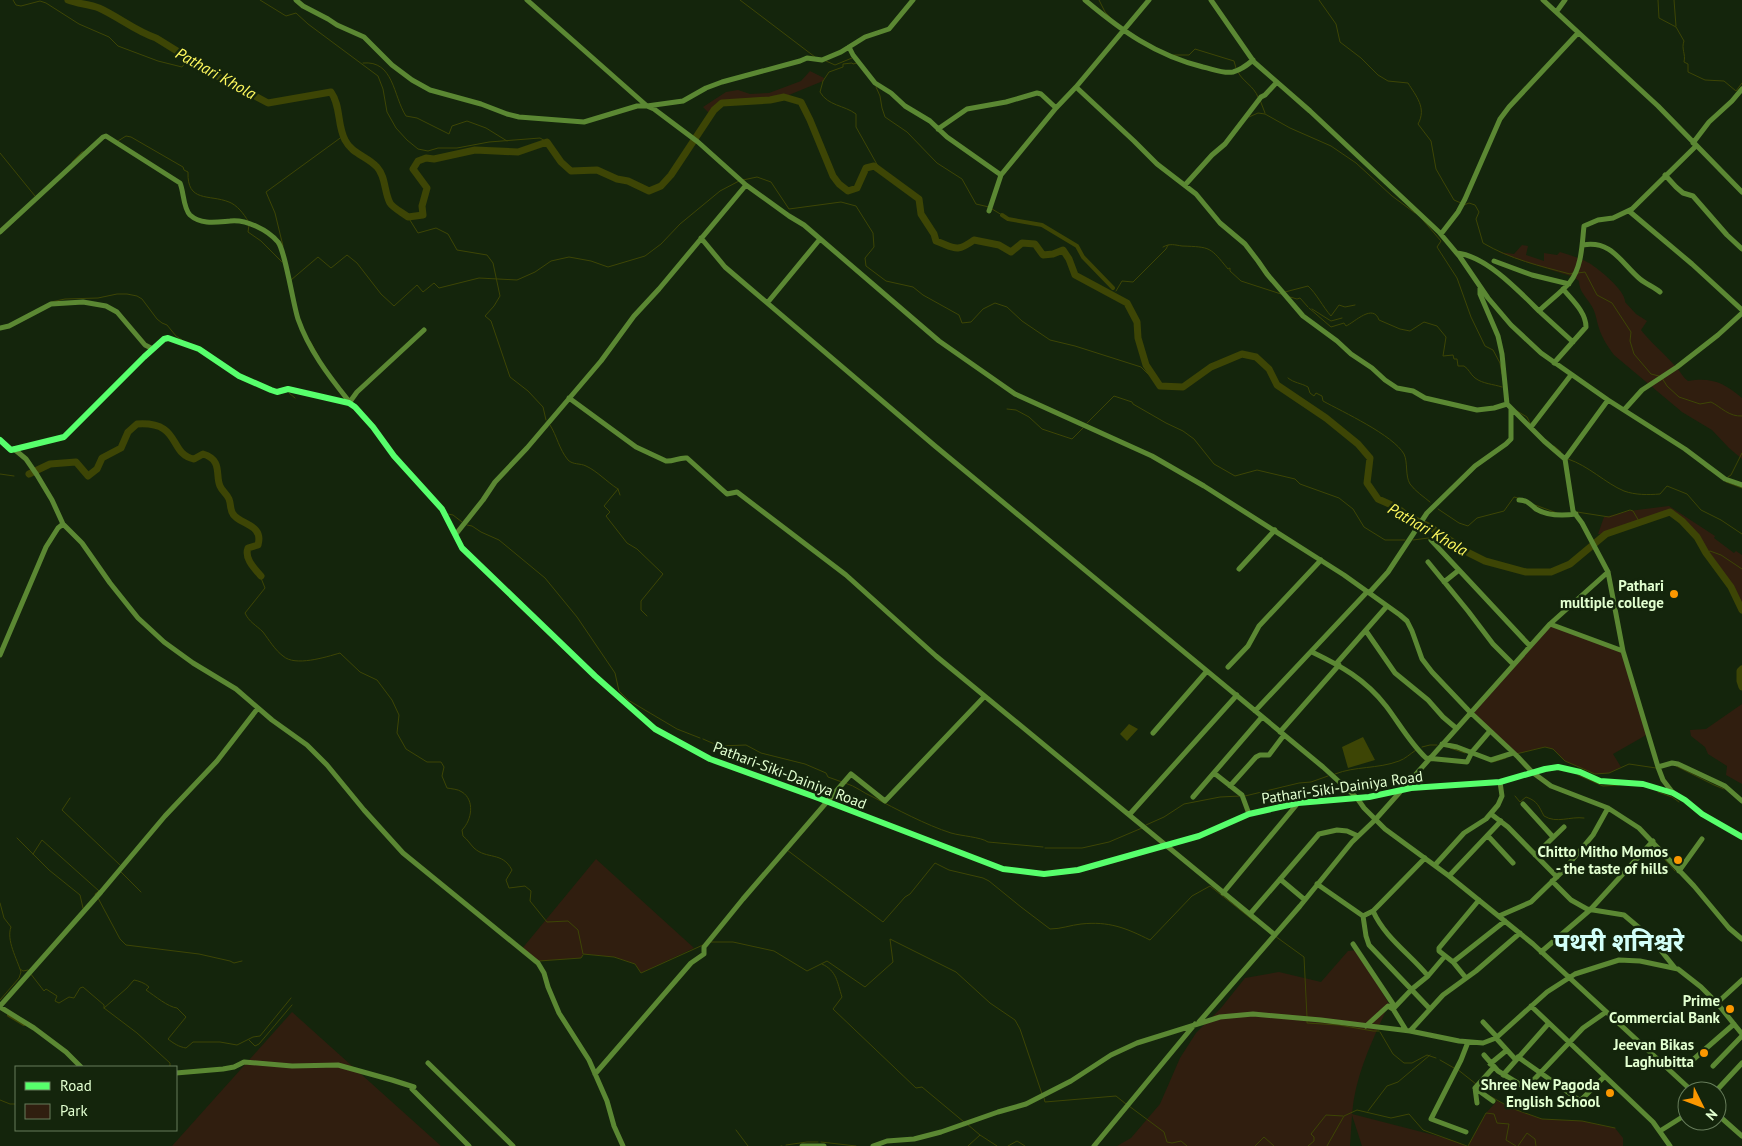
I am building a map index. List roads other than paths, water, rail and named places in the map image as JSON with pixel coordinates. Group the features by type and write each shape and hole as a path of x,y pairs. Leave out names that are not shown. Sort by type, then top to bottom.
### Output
{"main road":[{"path":"0,440 11,450 64,437 164,340 173,338 199,349 239,376 271,390 277,392 288,390 349,403"},
{"name":"Pathari-Siki-Dainiya Road","path":"349,403 373,427 394,456 442,510 462,548 595,676 655,729 710,759 1003,868 1044,874 1083,869 1198,836 1249,814 1298,803 1357,798 1420,788 1500,782 1551,768 1567,768 1600,781 1643,784 1673,793 1702,814 1742,838"}],"street":[{"path":"296,0 303,6 328,18 337,26 364,37 402,74 424,87 519,117 584,122 626,109 683,101 706,88 722,82 807,58 822,60 865,38 889,29 913,0"},
{"path":"527,0 647,106 690,135 746,185 804,225 939,342 1015,394 1152,456 1275,530 1387,606 1406,621 1426,664 1470,712 1532,772 1551,786 1608,808 1639,828 1702,894 1729,928 1742,939"},
{"path":"1085,0 1122,31 1158,52 1183,62 1226,73 1243,69 1253,60"},
{"path":"989,211 1001,175 1149,0"},
{"path":"1211,0 1253,60 1382,177 1441,234 1457,253 1480,287 1511,324 1554,364 1685,449 1725,478 1742,485"},
{"path":"1543,0 1658,106 1742,192"},
{"path":"1557,11 1565,0"},
{"path":"1441,234 1465,200 1500,120 1509,107 1578,32"},
{"path":"849,47 875,83 891,93 905,106 930,121 947,137 1001,175"},
{"path":"1185,185 1212,155 1226,144 1261,97 1276,82"},
{"path":"1076,87 1157,164 1196,194 1220,223 1245,244 1266,274 1303,316 1385,380 1397,388 1418,393 1424,398 1477,410 1507,404"},
{"path":"1539,311 1569,284 1574,277 1583,245 1584,226 1598,220 1613,218 1629,211 1648,195 1695,144 1708,122 1732,101 1742,89"},
{"path":"938,129 967,109 1006,102 1037,93 1041,94 1056,108"},
{"path":"0,232 106,136 180,183 184,194 185,208 190,215 214,223 230,221 254,226 269,234 279,243 294,304 305,337 321,366 349,403 357,392 424,330"},
{"path":"1665,175 1676,187 1693,196 1727,236 1742,248"},
{"path":"456,534 495,482 527,448 601,361 634,316 746,185"},
{"path":"1624,410 1642,390 1661,379 1718,335 1742,312 1692,264 1629,211"},
{"path":"701,238 725,267 935,446 1282,733 1357,798 1375,820 1520,933 1681,1081"},
{"path":"768,302 820,239"},
{"path":"1583,245 1594,243 1607,247 1642,281 1660,292"},
{"path":"1457,253 1473,258 1515,287 1573,342"},
{"path":"1494,261 1532,275 1569,284"},
{"path":"1480,287 1480,294 1498,336 1502,354 1507,404 1565,459 1570,497 1576,514 1608,572 1623,652 1658,766 1664,780 1673,793"},
{"path":"1554,364 1586,327 1581,311 1563,288"},
{"path":"0,328 9,326 51,304 83,302 106,306 117,312 145,345 153,350"},
{"path":"1531,427 1571,375"},
{"path":"568,398 636,447 670,462 681,457 687,458 727,494 737,492 747,498 766,516 846,575 984,697 1276,935"},
{"path":"1565,459 1608,400"},
{"path":"1255,711 1388,572 1427,513 1475,466 1506,444 1510,439 1511,409"},
{"path":"14,449 26,459 37,475 64,524 82,543 138,618 164,642 193,663 236,689 307,745 327,765 364,810 403,852 538,962 559,1013 589,1060 623,1146"},
{"path":"1519,500 1525,500 1536,509 1547,513 1560,516 1576,514"},
{"path":"0,655 46,547 58,528 64,524"},
{"path":"1239,569 1275,530"},
{"path":"1431,540 1530,646"},
{"path":"1228,667 1248,646 1259,626 1321,560"},
{"path":"1428,562 1493,644 1512,664"},
{"path":"1444,582 1459,570"},
{"path":"1094,1146 1197,1023 1276,935 1358,836 1375,820 1512,664 1550,624 1608,572"},
{"path":"1230,786 1258,755 1269,755 1282,733 1337,664 1387,606"},
{"path":"1550,624 1623,652"},
{"path":"1366,631 1395,673 1428,700 1456,728"},
{"path":"1312,652 1337,664 1357,677 1381,700 1424,756 1467,762 1472,752 1490,731"},
{"path":"1153,733 1207,671"},
{"path":"1129,815 1237,695"},
{"path":"595,1074 691,963 704,954 704,947 743,899 851,774 885,801 984,697"},
{"path":"80,1066 66,1052 34,1028 0,1007 165,816 217,761 258,708"},
{"path":"1194,797 1262,717"},
{"path":"1442,744 1472,752 1491,760 1515,755"},
{"path":"1658,766 1672,763 1678,764 1725,786 1742,801"},
{"path":"1214,773 1242,795 1249,814"},
{"path":"1435,865 1464,833 1491,814 1502,799 1500,782"},
{"path":"1223,893 1298,803"},
{"path":"1523,804 1552,837"},
{"path":"1499,916 1531,902 1552,882 1593,836 1608,808"},
{"path":"1491,814 1501,821 1557,876"},
{"path":"1449,876 1501,821"},
{"path":"1535,854 1564,827"},
{"path":"1250,914 1319,834 1337,830 1347,831 1358,836"},
{"path":"1488,836 1514,863"},
{"path":"1679,871 1702,839"},
{"path":"1541,952 1590,910 1653,841"},
{"path":"1363,916 1373,911 1425,858"},
{"path":"1280,879 1305,900"},
{"path":"1552,882 1571,900 1590,910 1624,915 1650,937 1674,968"},
{"path":"1317,884 1363,916 1369,945 1430,1009"},
{"path":"1466,978 1453,962 1439,951 1479,900"},
{"path":"1373,911 1388,936 1428,976"},
{"path":"1453,962 1505,921"},
{"path":"1408,1030 1443,995 1476,971 1520,933"},
{"path":"1353,944 1408,1030"},
{"path":"1394,1008 1428,976 1445,956"},
{"path":"873,1146 888,1141 914,1139 941,1132 1026,1104 1071,1081 1111,1054 1138,1043 1220,1017 1253,1014 1321,1020 1408,1030 1468,1042 1483,1043 1497,1037 1547,992 1569,977 1619,960 1640,961 1674,968 1686,974 1716,1003 1742,1035 1712,1066"},
{"path":"1716,1003 1741,983"},
{"path":"1531,1006 1653,1122 1670,1146"},
{"path":"1366,1026 1386,1007 1394,1008"},
{"path":"1484,1055 1492,1066 1503,1075 1526,1088 1588,1023 1606,1012"},
{"path":"1482,1022 1517,1059 1540,1072 1579,1100 1604,1077"},
{"path":"1503,1075 1550,1023"},
{"path":"1687,1065 1734,1024"},
{"path":"1466,1132 1431,1119 1468,1042"},
{"path":"1477,1103 1475,1088 1507,1050"},
{"path":"178,1073 223,1069 234,1067 244,1062 292,1066 338,1065 413,1088 469,1146"},
{"path":"428,1063 513,1146"},
{"path":"1725,1081 1742,1063"},
{"path":"1475,1088 1493,1101"},
{"path":"1660,1131 1677,1120"},
{"path":"1727,1123 1742,1136"},
{"path":"802,1146 824,1146"}],"waterway":[{"path":"13,0 16,5 21,6 40,1 46,3 79,24 109,37 118,46 158,61 182,67 189,58"},
{"name":"Pathari Khola","path":"68,0 106,12 141,32 156,38 219,77 268,103 331,92 348,145 377,167 382,175 390,203 408,217 423,215 422,206 427,188 413,169 418,161 426,158 434,159 475,150 518,152 547,142 561,162 571,171 597,170 649,191 661,186 671,175 714,110 722,103 770,100 784,97 801,102 833,176 848,191 857,188 866,168 874,166 919,199 921,214 934,234 936,241 959,248 974,240 999,245 1011,252 1022,243 1035,244 1043,255 1063,250 1069,259 1075,275 1127,303 1137,322 1138,338 1146,365 1160,386 1183,387 1211,367 1242,354 1256,357 1269,369 1277,385 1326,418 1358,444 1370,458 1367,483 1378,499 1430,527 1469,553 1485,561 1526,572 1551,572 1570,564 1606,534 1670,512 1682,521 1697,537 1706,553 1731,587 1742,610"},
{"path":"260,0 286,16 296,13 378,76 383,89 387,112 396,128 418,149 428,151 438,148 457,148 489,142 540,138 547,142"},
{"path":"740,0 815,57"},
{"path":"1099,0 1105,12 1112,19"},
{"path":"1319,0 1336,24 1340,42 1361,58 1378,75 1388,81 1408,83 1421,107 1418,124 1431,141 1436,169 1454,200 1461,203"},
{"path":"1658,0 1659,18 1676,27 1684,41 1684,62 1688,64 1688,72 1705,80 1724,81 1736,91 1742,83"},
{"path":"1674,0 1676,26"},
{"path":"1174,55 1189,55 1195,49 1234,61 1236,68"},
{"path":"826,61 835,65 852,58"},
{"path":"363,63 381,67 387,73 406,116 417,118 449,134 452,126 467,121 486,128 507,141"},
{"path":"823,81 829,72 843,67 843,64 857,63"},
{"path":"1238,72 1258,97"},
{"path":"823,81 820,92 823,97 856,114 856,127 879,168"},
{"path":"876,87 885,117 907,132 937,163 962,179 976,204 989,207"},
{"path":"1260,100 1265,113"},
{"path":"1249,117 1258,113 1265,114 1290,128 1331,146 1356,163 1392,196 1415,213"},
{"path":"118,141 126,136 131,137 183,167 188,172 191,189 195,193 232,203 248,221"},
{"path":"283,246 275,213 266,192 343,136"},
{"path":"72,162 84,152"},
{"path":"0,153 35,196"},
{"path":"743,180 757,177 771,182 789,209 841,202 856,206 873,233 874,247 865,258 866,266 886,281 913,287 923,295 959,315 962,323 971,322 983,309 995,303 1007,307 1022,321 1050,340 1141,367 1160,386"},
{"path":"291,280 318,257 331,268 347,255 357,263 381,294 394,306 417,285 423,292 434,283 439,288 479,278 517,280 535,272 551,261 569,257 591,261 608,267 645,256 720,191 739,181"},
{"path":"1464,205 1469,203 1475,205 1479,212 1476,219 1483,243 1525,262 1570,274 1573,273"},
{"path":"992,209 1002,215"},
{"path":"1002,215 1008,219 1042,225 1077,246 1083,257 1113,288"},
{"path":"408,217 418,233 436,228 448,234 457,250 487,255 493,263 500,296 485,316 491,321 510,377 528,391 543,407 546,420"},
{"path":"1422,219 1441,241 1437,247 1457,278 1471,317 1485,346 1493,350 1500,363 1502,374"},
{"path":"249,225 248,232 261,241 282,262"},
{"path":"1116,291 1122,281 1133,282 1168,245"},
{"path":"1163,247 1172,245 1205,248 1213,252 1241,281 1281,294"},
{"path":"1578,273 1585,272 1597,295 1612,303 1631,332 1630,341 1634,354 1651,374 1659,376"},
{"path":"1285,292 1308,286 1331,316 1339,305 1345,307 1355,305"},
{"path":"51,302 65,299 98,298 117,294 137,296 142,299 157,319 167,325 182,340"},
{"path":"1290,297 1300,298 1308,307"},
{"path":"1309,308 1331,327 1344,323 1346,326 1368,313 1373,313 1379,320 1410,331 1424,322 1437,326 1446,337 1443,356 1453,355 1454,359 1457,359 1458,366 1464,366 1478,380 1502,387"},
{"path":"1312,309 1331,321 1342,318"},
{"path":"310,341 319,357"},
{"path":"1288,378 1308,387 1310,393 1314,396 1316,393 1322,396 1323,401 1367,424 1390,439 1404,454 1410,484 1430,502"},
{"path":"1662,378 1667,386 1679,397 1700,404 1711,402 1729,413 1742,416"},
{"path":"289,393 295,398"},
{"path":"1087,423 1114,396 1132,402 1183,431 1194,439 1214,464 1235,476 1257,470 1295,479 1300,484 1339,498 1353,509 1364,527 1385,540 1405,540"},
{"path":"1007,409 1016,410 1029,417 1042,429 1072,439 1083,428"},
{"path":"1517,411 1527,417 1530,423"},
{"path":"29,474 50,464 76,462 88,476 97,469 102,458 121,448 128,432 137,424 151,424 161,428 168,432 180,451 186,456 194,459 203,454 216,464 220,486 229,499 231,511 236,518 255,529 258,533 258,545 248,548 247,555 250,563 261,576"},
{"path":"550,425 568,460 594,471 618,489 620,495"},
{"path":"1554,446 1561,452"},
{"path":"1728,477 1731,475 1742,453"},
{"path":"1568,459 1624,491 1660,494 1667,486 1687,494 1701,510 1742,534"},
{"path":"1704,466 1709,470"},
{"path":"0,474 14,476"},
{"path":"1726,482 1742,488"},
{"path":"618,489 604,506 610,512 606,516 627,543 637,549 663,574 641,601 641,610 647,616"},
{"path":"1438,509 1459,523 1468,526 1477,518 1504,511 1514,497 1518,498"},
{"path":"1535,505 1557,513"},
{"path":"1577,512 1609,517 1630,510 1633,511 1640,523"},
{"path":"448,514 453,515 462,522"},
{"path":"467,525 499,540 545,578 577,617 615,673 619,691 628,700 677,729 700,738"},
{"path":"1413,540 1444,536"},
{"path":"1706,553 1710,551 1721,555 1742,569"},
{"path":"261,578 265,588 245,613 249,619 263,632 277,651 288,659 303,661 340,653 360,672 377,680 392,700 399,715 397,733 406,749 427,762 441,762 444,767 442,776 447,788 460,791 469,800 471,810 468,821 462,830 463,836 479,852 504,860 508,864 512,870 506,880 509,888 525,886 531,891 530,901 547,922 568,921 578,930 583,954 614,957 635,964 641,973 703,945"},
{"name":"Pathari Khola","path":"1742,669 1740,671 1742,687"},
{"path":"703,739 719,746 746,745 761,753 805,764 826,773 828,777 842,782"},
{"path":"1422,747 1437,745"},
{"path":"1516,754 1545,747 1553,749 1565,761 1595,774 1609,773 1629,764 1656,768"},
{"path":"1450,748 1465,753"},
{"path":"1335,774 1343,771 1391,764 1403,759 1416,750"},
{"path":"1493,762 1506,758"},
{"path":"1676,766 1724,789"},
{"path":"1578,775 1603,786 1619,785"},
{"path":"1245,796 1299,783 1311,782 1328,776"},
{"path":"845,783 931,826 951,833 988,842 1043,847"},
{"path":"1658,792 1672,797 1679,802"},
{"path":"1146,825 1164,817 1184,804 1220,797 1241,796"},
{"path":"1515,796 1520,802 1526,797 1533,800 1544,816 1549,818 1559,820 1584,818"},
{"path":"70,798 62,810 120,865"},
{"path":"1045,848 1082,848 1109,842 1142,828"},
{"path":"17,838 49,870 80,895 83,908"},
{"path":"33,854 42,840 99,891 95,894 96,896"},
{"path":"787,850 883,922 905,897 910,894 935,863 949,870 989,881 1050,929 1091,923 1125,929 1150,940 1192,896 1210,886 1254,921"},
{"path":"1657,851 1675,871"},
{"path":"121,872 141,892"},
{"path":"98,898 120,939 126,945 199,954 234,963 242,961"},
{"path":"0,903 4,918 11,927 11,944 21,972 19,978 0,1000"},
{"path":"1275,936 1304,957 1307,1017"},
{"path":"711,942 733,942 774,951 807,971 827,961 865,987 893,962 890,939 956,972 990,1003 1015,1020 1020,1029 1042,1094"},
{"path":"539,961 581,958 583,955"},
{"path":"822,964 834,974 842,997 833,1009 916,1088 922,1087 964,1122"},
{"path":"20,969 23,971 28,970"},
{"path":"30,973 44,991 46,989 57,996 55,1001 59,1003 69,997 74,998 80,988 83,987 104,1005 104,1008 137,1033 170,1063 170,1066"},
{"path":"104,1008 134,980 144,983 149,987 146,990 177,1008 186,1017 168,1039 176,1045 186,1048 193,1042 220,1042 237,1045 253,1037 260,1036 291,998"},
{"path":"249,1040 255,1046 259,1044 292,1005"},
{"path":"9,1015 24,1024"},
{"path":"1307,1021 1307,1023 1339,1025 1379,1031"},
{"path":"1380,1032 1393,1054 1404,1063 1412,1063 1427,1055 1436,1058"},
{"path":"1368,1111 1387,1086 1398,1082 1430,1055"},
{"path":"1440,1060 1454,1068"},
{"path":"1457,1069 1476,1084"},
{"path":"1480,1087 1485,1092"},
{"path":"1488,1095 1511,1108 1542,1119 1582,1121 1615,1128"},
{"path":"1044,1098 1045,1102 1116,1096 1126,1104"},
{"path":"0,1100 15,1104"},
{"path":"1129,1106 1164,1132 1167,1142 1181,1141 1187,1146"},
{"path":"1327,1146 1344,1116 1357,1110 1391,1118 1409,1114 1423,1130 1467,1146"},
{"path":"1468,1146 1486,1113 1494,1114 1497,1123 1509,1124 1506,1140 1516,1146"},
{"path":"1308,1146 1314,1141 1314,1137 1311,1134 1326,1115 1343,1116"},
{"path":"967,1124 980,1135"},
{"path":"736,1130 748,1146"},
{"path":"1518,1146 1527,1133 1535,1139 1536,1146"},
{"path":"968,1146 980,1135 997,1146"},
{"path":"1255,1146 1264,1137 1274,1146"},
{"path":"1008,1146 1017,1141 1025,1146"},
{"path":"786,1145 818,1142"},
{"path":"821,1142 856,1146"}],"place":[{"name":"Pathari multiple college","path":"1674,594"},
{"name":"Chitto Mitho Momos - the taste of hills","path":"1678,860"},
{"name":"Prime Commercial Bank","path":"1730,1009"},
{"name":"Jeevan Bikas Laghubitta","path":"1704,1053"},
{"name":"Shree New Pagoda English School","path":"1610,1093"}],"district":[{"name":"पथरी शनिश्चरे","path":"1619,942"}]}
